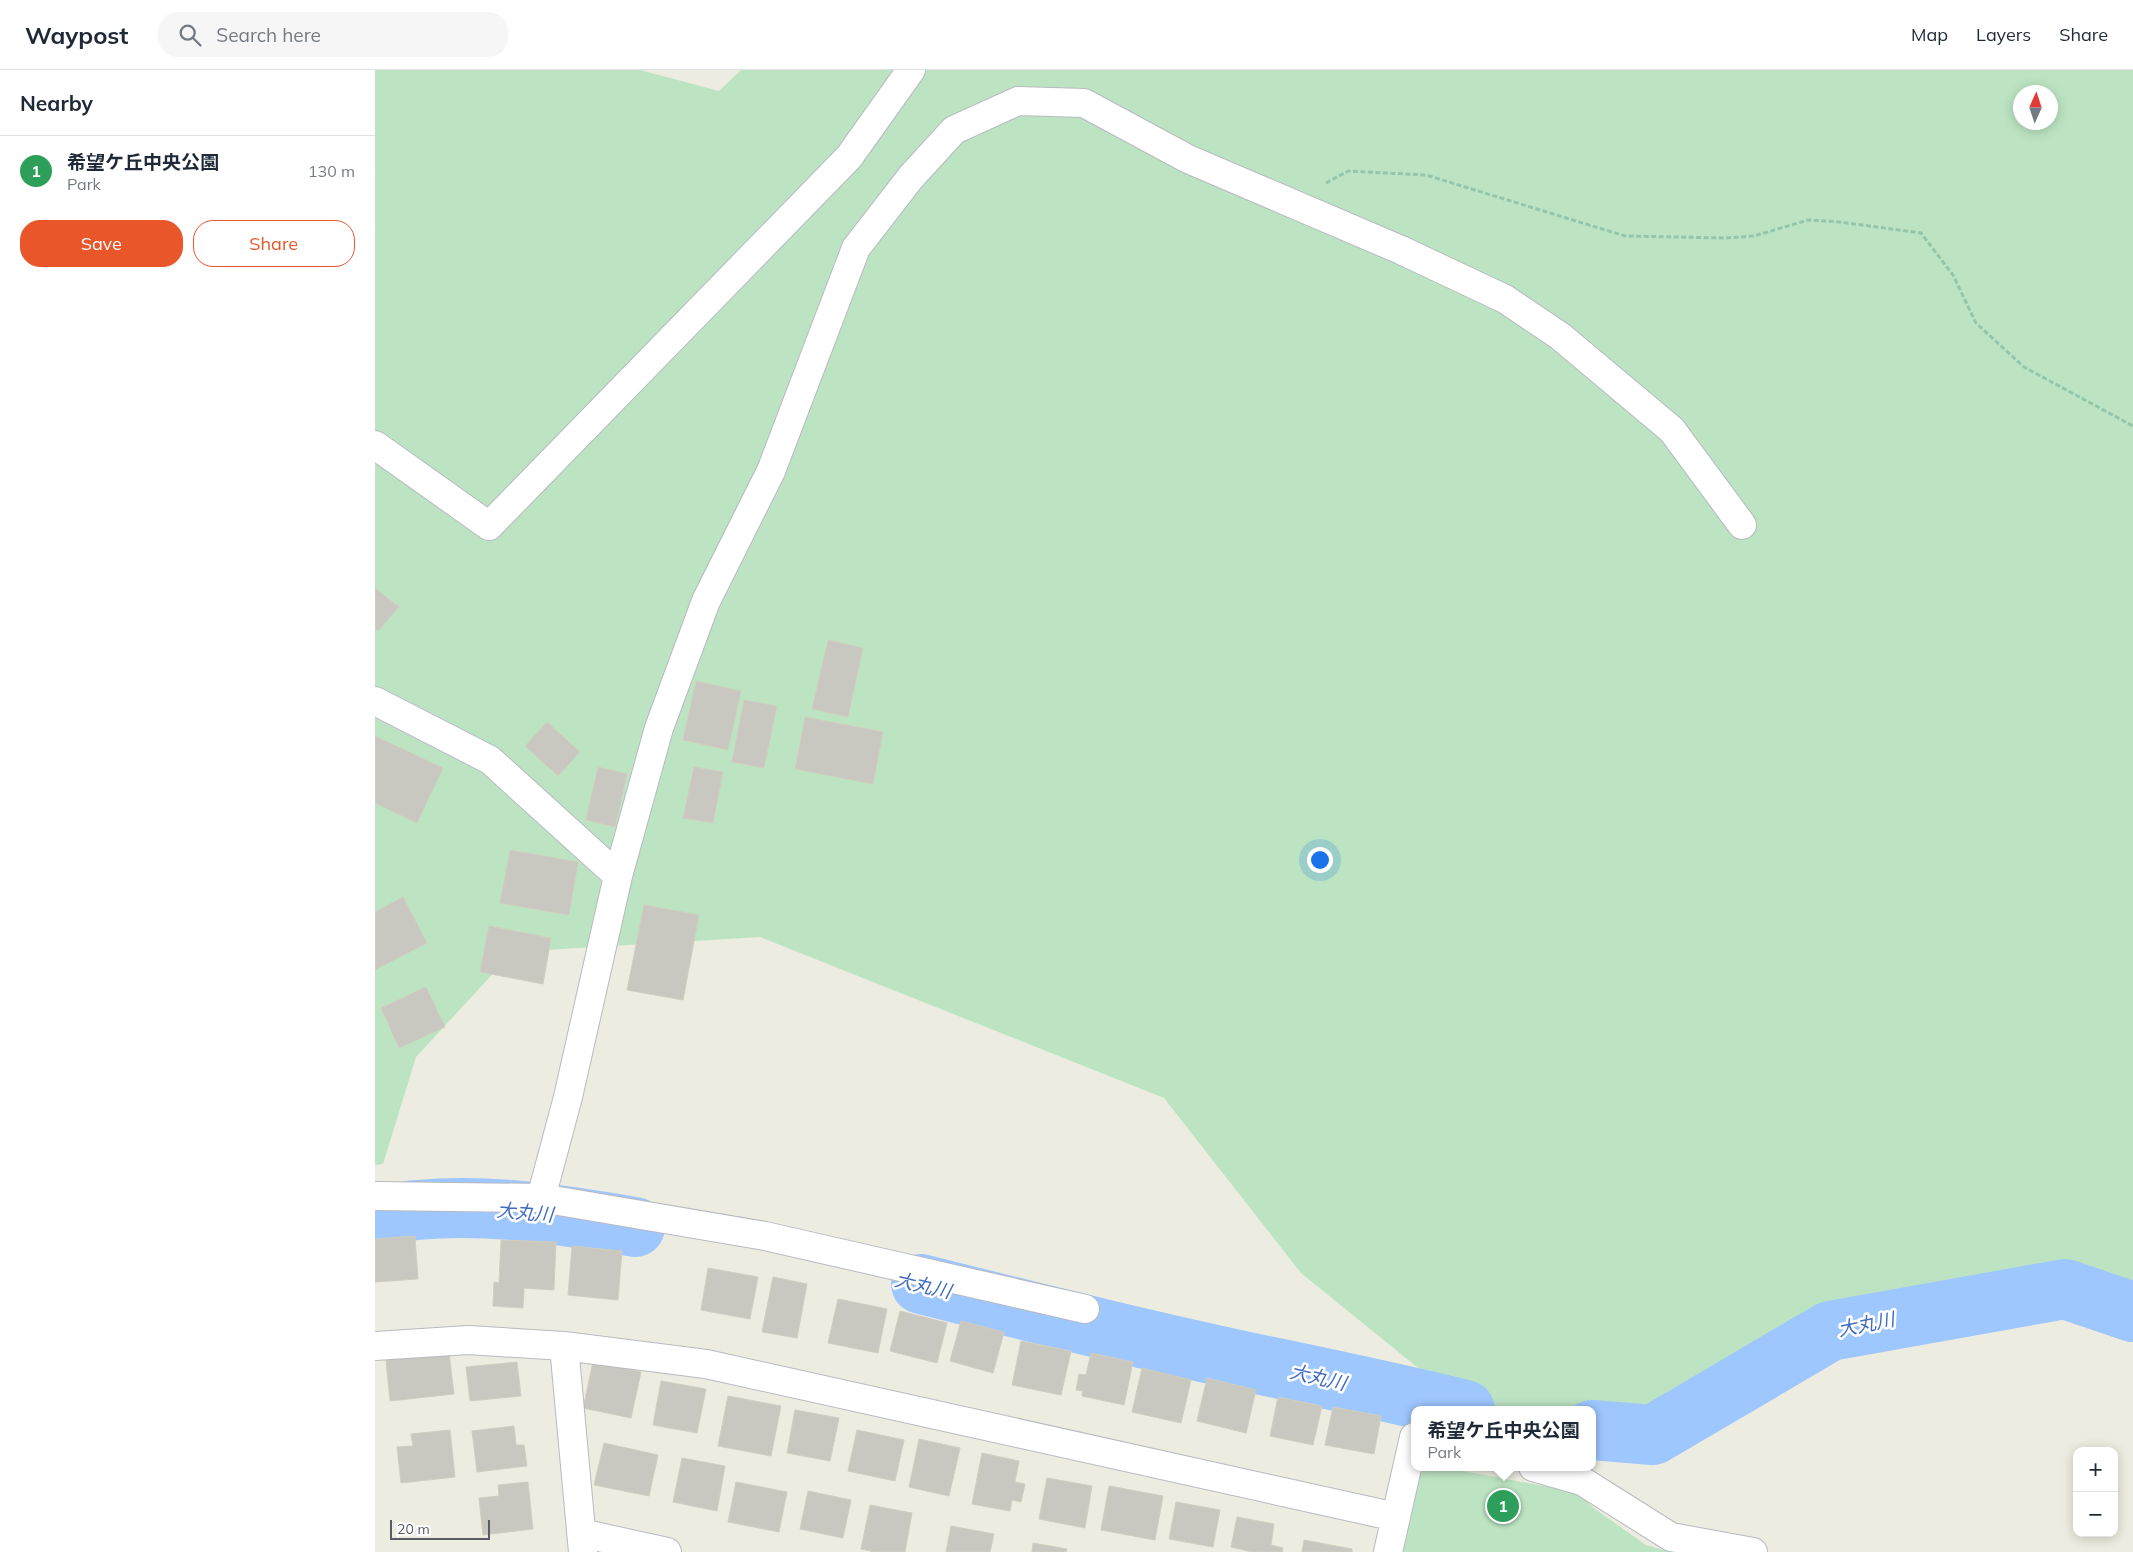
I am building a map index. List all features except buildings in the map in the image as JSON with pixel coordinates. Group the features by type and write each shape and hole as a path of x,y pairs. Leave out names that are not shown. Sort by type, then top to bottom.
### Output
{"street":[{"path":"375,445 489,526 849,157 911,70"},
{"path":"541,1198 568,1098 618,876 659,728 706,600 771,471 856,248 911,177 954,130 1018,101 1083,103 1188,159 1401,250 1505,298 1560,336 1671,430 1742,525"},
{"path":"375,701 490,760 618,876"},
{"path":"375,1196 541,1198 765,1236 1085,1309"},
{"path":"375,1346 468,1340 564,1346 706,1364 1396,1517"},
{"path":"564,1346 582,1542 667,1552"},
{"path":"1388,1552 1411,1451"},
{"path":"1547,1471 1583,1481 1671,1537 1753,1552"}],"path":[{"path":"1290,202 1348,171 1427,175 1625,236 1725,238 1754,236 1808,220 1840,222 1921,233 1953,275 1976,323 2024,367 2133,426"}],"green space":[{"path":"375,70 640,70 719,91 741,70 2133,70 2133,1325 2105,1319 1948,1320 1596,1443 1596,1406 1465,1406 1301,1273 1164,1098 760,937 513,952 416,1057 383,1164 375,1165"},
{"path":"1419,1471 1463,1471 1576,1492 1595,1509 1646,1545 1670,1552 1402,1552 1414,1504"}],"waterway":[{"name":"大丸川","path":"375,1216 412,1210 444,1208 499,1209 581,1218 635,1227"},
{"name":"大丸川","path":"921,1284 1145,1339 1447,1406"},
{"name":"大丸川","path":"1596,1430 1653,1435 1830,1331 2065,1289 2133,1312"}],"place":[{"name":"希望ケ丘中央公園","path":"1503,1506"}]}
